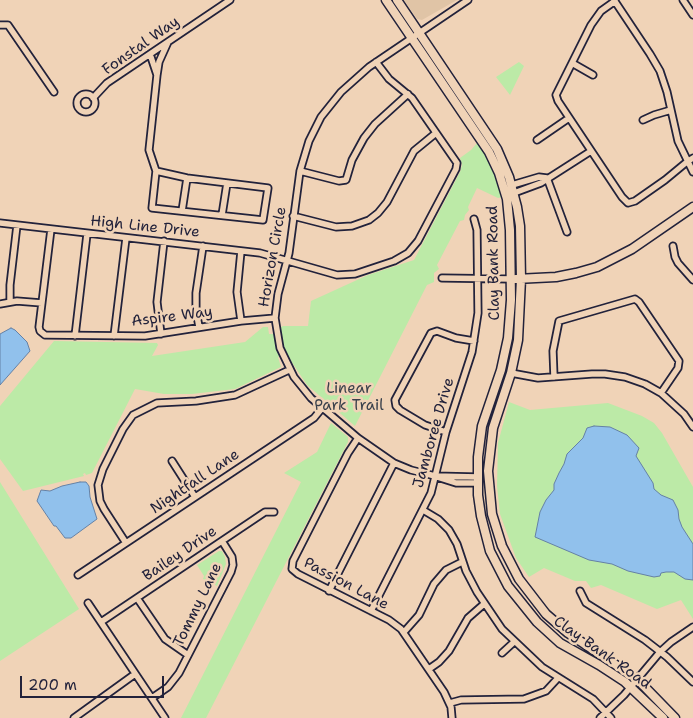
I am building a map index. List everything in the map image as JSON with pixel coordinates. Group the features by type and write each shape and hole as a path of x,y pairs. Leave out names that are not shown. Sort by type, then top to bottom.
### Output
{"street":[{"name":"Fonstal Way","path":"93,98 107,83 230,0"},
{"name":"Clay Bank Road","path":"386,0 489,152 499,173 509,208 511,300 508,338 501,370 482,426 478,450 481,516 490,551 500,572 517,599 537,622 560,643 599,665 630,687 663,718"},
{"name":"Clay Bank Road","path":"397,0 491,140 501,158 513,189 520,226 521,279 518,340 511,373 493,428 488,471 492,514 502,546 519,579 546,614 568,633 637,680 675,718"},
{"name":"Horizon Circle","path":"468,0 376,62 348,84 327,108 312,133 300,172 287,260 278,294 275,318 276,333 282,356 289,370 303,390 358,438 394,463 418,473 478,480"},
{"path":"691,161 635,201 628,203 591,151 556,95 593,21 601,11 615,0 656,62 663,79 678,141 691,161 693,172"},
{"path":"683,0 693,15"},
{"path":"0,25 8,26 54,92"},
{"path":"156,171 187,178 268,188 263,220 152,208 156,171 149,150 159,62 169,41"},
{"path":"150,54 157,76"},
{"path":"293,216 336,227 352,226 369,220 387,202 414,151 436,133 408,94 389,79 376,62"},
{"path":"572,63 593,75"},
{"path":"300,172 341,182 346,180 352,160 364,138 375,124 408,94"},
{"path":"643,120 671,110"},
{"path":"536,140 570,118"},
{"name":"High Line Drive","path":"0,223 265,254 334,274 355,274 390,263 408,253 418,241 456,166 456,161 436,133"},
{"path":"513,189 541,183 591,151"},
{"path":"182,211 187,178"},
{"path":"547,178 567,232"},
{"path":"222,216 227,183"},
{"path":"442,278 521,279 566,276 597,267 632,249 693,207"},
{"name":"Jamboree Drive","path":"371,611 431,493 446,432 474,341 478,313 478,279 477,230 474,219"},
{"path":"10,301 17,225"},
{"path":"0,304 10,301 42,303 51,229"},
{"path":"75,336 87,234"},
{"path":"114,336 126,238"},
{"path":"161,334 157,302 164,241"},
{"path":"199,328 196,293 203,246"},
{"path":"673,246 678,263 693,280"},
{"path":"241,251 237,292 241,321"},
{"path":"554,377 553,351 560,321 635,299 639,302 678,361 678,368 661,393"},
{"name":"Aspire Way","path":"42,303 39,327 42,333 46,335 145,336 241,321 275,318"},
{"path":"446,432 425,425 397,408 395,400 431,333 437,331 456,338 474,341"},
{"path":"126,543 100,501 98,485 103,469 123,429 133,415 157,403 235,395 289,370"},
{"path":"511,373 538,378 592,374 616,375 635,380 661,393 684,414 693,427"},
{"name":"Nightfall Lane","path":"78,575 314,418 323,408"},
{"name":"Passion Lane","path":"358,438 348,453 291,565 292,569 329,591 394,623 404,632 444,692 450,703 452,718"},
{"path":"172,461 195,497"},
{"path":"329,591 394,463"},
{"path":"423,510 438,519 449,530 462,562 484,604 514,642 558,678 594,700 611,718"},
{"name":"Bailey Drive","path":"100,622 265,512 274,512"},
{"name":"Tommy Lane","path":"152,698 171,684 179,674 232,569 232,557 222,541"},
{"path":"404,632 419,615 434,584 446,570 462,562"},
{"path":"580,591 586,603 635,632 693,682"},
{"path":"137,598 165,639 188,655"},
{"path":"88,603 165,718"},
{"path":"429,668 439,662 449,651 468,618 484,604"},
{"path":"600,718 607,713 637,680 660,652 693,626"},
{"path":"502,653 514,642"},
{"path":"74,718 135,674"},
{"path":"450,703 461,700 524,700 546,691 558,678"}],"shaded area":[{"path":"404,0 457,0 422,20 417,19"}],"green space":[{"path":"519,62 524,66 510,95 496,77"},
{"path":"478,142 494,170 503,197 498,198 477,188 464,220 460,221 437,265 439,269 434,273 434,282 427,285 355,426 307,385 287,355 278,357 281,367 235,389 192,394 164,394 135,389 92,473 86,475 85,473 83,474 84,476 23,491 0,459 0,406 54,341 157,343 158,345 152,356 245,342 263,327 268,327 269,334 272,334 281,332 281,327 283,326 308,326 311,301 368,275 414,260 460,172 462,165 460,158"},
{"path":"509,402 530,410 608,403 642,416 654,423 662,433 693,487 693,619 681,600 657,609 601,585 591,588 586,581 575,581 544,568 529,577 516,558 500,514 497,486 498,443"},
{"name":"Linear Park Trail","path":"331,423 348,437 348,442 206,718 181,718 301,482 284,473 317,452"},
{"path":"0,482 79,609 0,661"},
{"path":"222,551 226,564 217,586 203,579 204,576 197,565"}],"water":[{"path":"11,328 27,342 30,351 0,385 0,334"},
{"path":"594,426 610,427 627,435 639,448 636,456 653,483 654,489 661,495 673,500 678,510 682,527 693,544 693,580 685,579 674,572 661,573 660,576 654,577 628,571 612,564 589,560 535,537 540,512 554,490 554,484 567,454 583,438 587,428"},
{"path":"86,482 89,486 90,497 97,519 71,538 65,538 54,526 37,501 41,490 50,491"}]}
